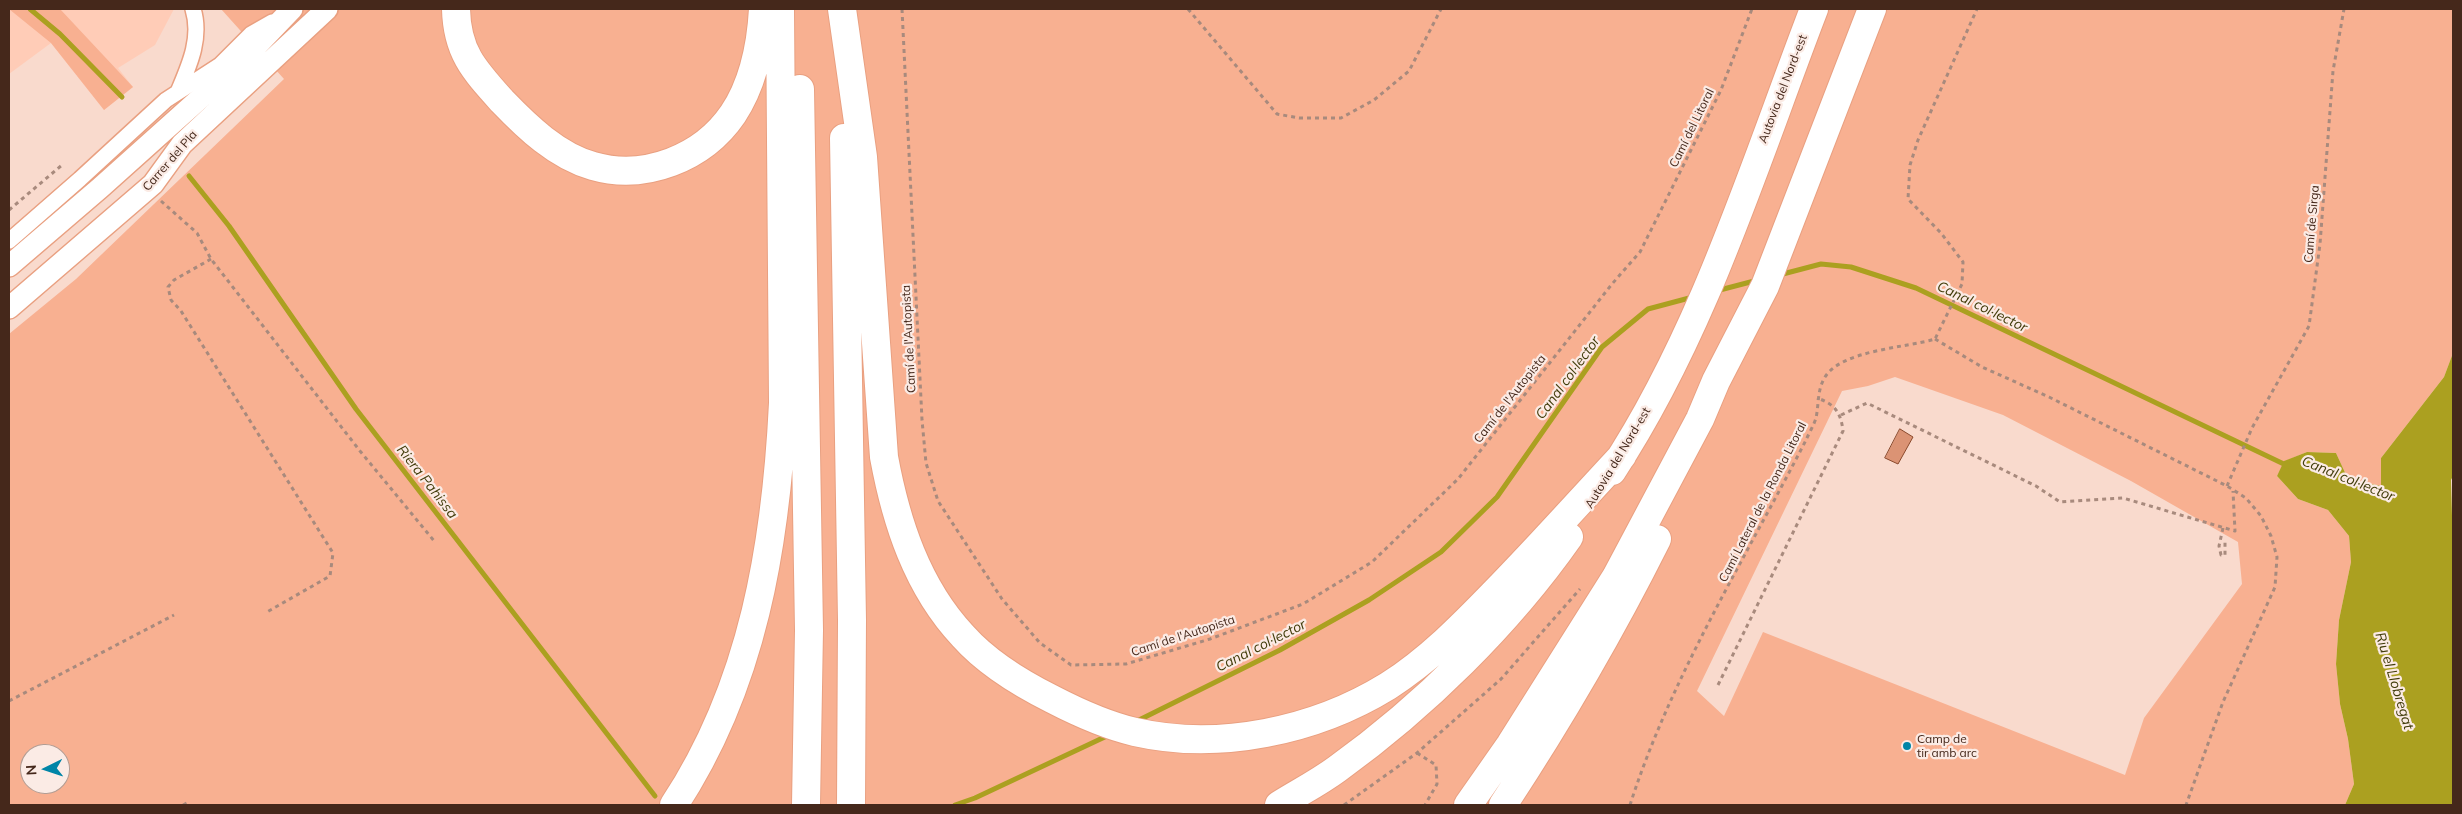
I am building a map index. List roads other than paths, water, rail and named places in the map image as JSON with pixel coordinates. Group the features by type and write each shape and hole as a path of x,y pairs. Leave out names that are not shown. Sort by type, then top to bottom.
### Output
{"highway":[{"path":"456,9 459,42 469,60 512,112 544,140 570,157 592,166 627,170 646,169 671,163 690,154 710,140 733,114 751,76 759,44 763,9"},
{"path":"676,801 706,749 736,683 758,604 776,496 783,403 780,9"},
{"path":"798,9 809,630 806,800"},
{"path":"842,9 863,157 884,457 892,502 898,523 919,572 945,614 962,636 981,654 1023,684 1080,713 1136,732 1177,738 1233,738 1274,731 1328,714 1386,687 1414,668 1462,626 1622,456"},
{"path":"842,9 850,506 852,796"},
{"name":"Autovia del Nord-est","path":"1279,805 1335,770 1383,734 1502,622 1568,539 1622,456 1682,346 1727,236 1814,9"},
{"path":"1503,805 1543,744 1636,581 1722,389 1765,286 1872,9"},
{"path":"1468,805 1510,745 1616,577 1700,419 1722,389"}],"main road":[{"name":"Carrer del Pla","path":"9,308 148,188 182,144 327,9"},
{"name":"Carrer del Pla","path":"9,266 100,188 244,59 289,12"}],"street":[{"path":"178,92 194,54 196,33 193,9"},
{"name":"Carrer del Pla","path":"9,241 178,92 220,64 251,34 289,12"}],"water":[{"name":"Riu el Llobregat","path":"2453,353 2453,476 2451,480 2453,551 2453,805 2345,805 2354,784 2348,739 2340,704 2336,664 2339,620 2351,562 2349,536 2328,510 2298,499 2277,476 2284,461 2307,452 2336,453 2348,479 2381,486 2381,458 2444,377"}],"waterway":[{"name":"Riera Pahissa","path":"30,9 60,34 122,97"},
{"name":"Riera Pahissa","path":"189,176 229,226 356,409 655,796"},
{"name":"Canal col·lector","path":"1779,275 1821,264 1851,267 1916,288 2288,466"},
{"name":"Canal col·lector","path":"1716,291 1758,280"},
{"name":"Canal col·lector","path":"1135,722 1280,650 1369,600 1441,552 1497,497 1602,347 1648,309 1693,297"},
{"name":"Canal col·lector","path":"955,805 975,798 1109,735"}],"place":[{"name":"Camp de tir amb arc","path":"1907,746"}]}
